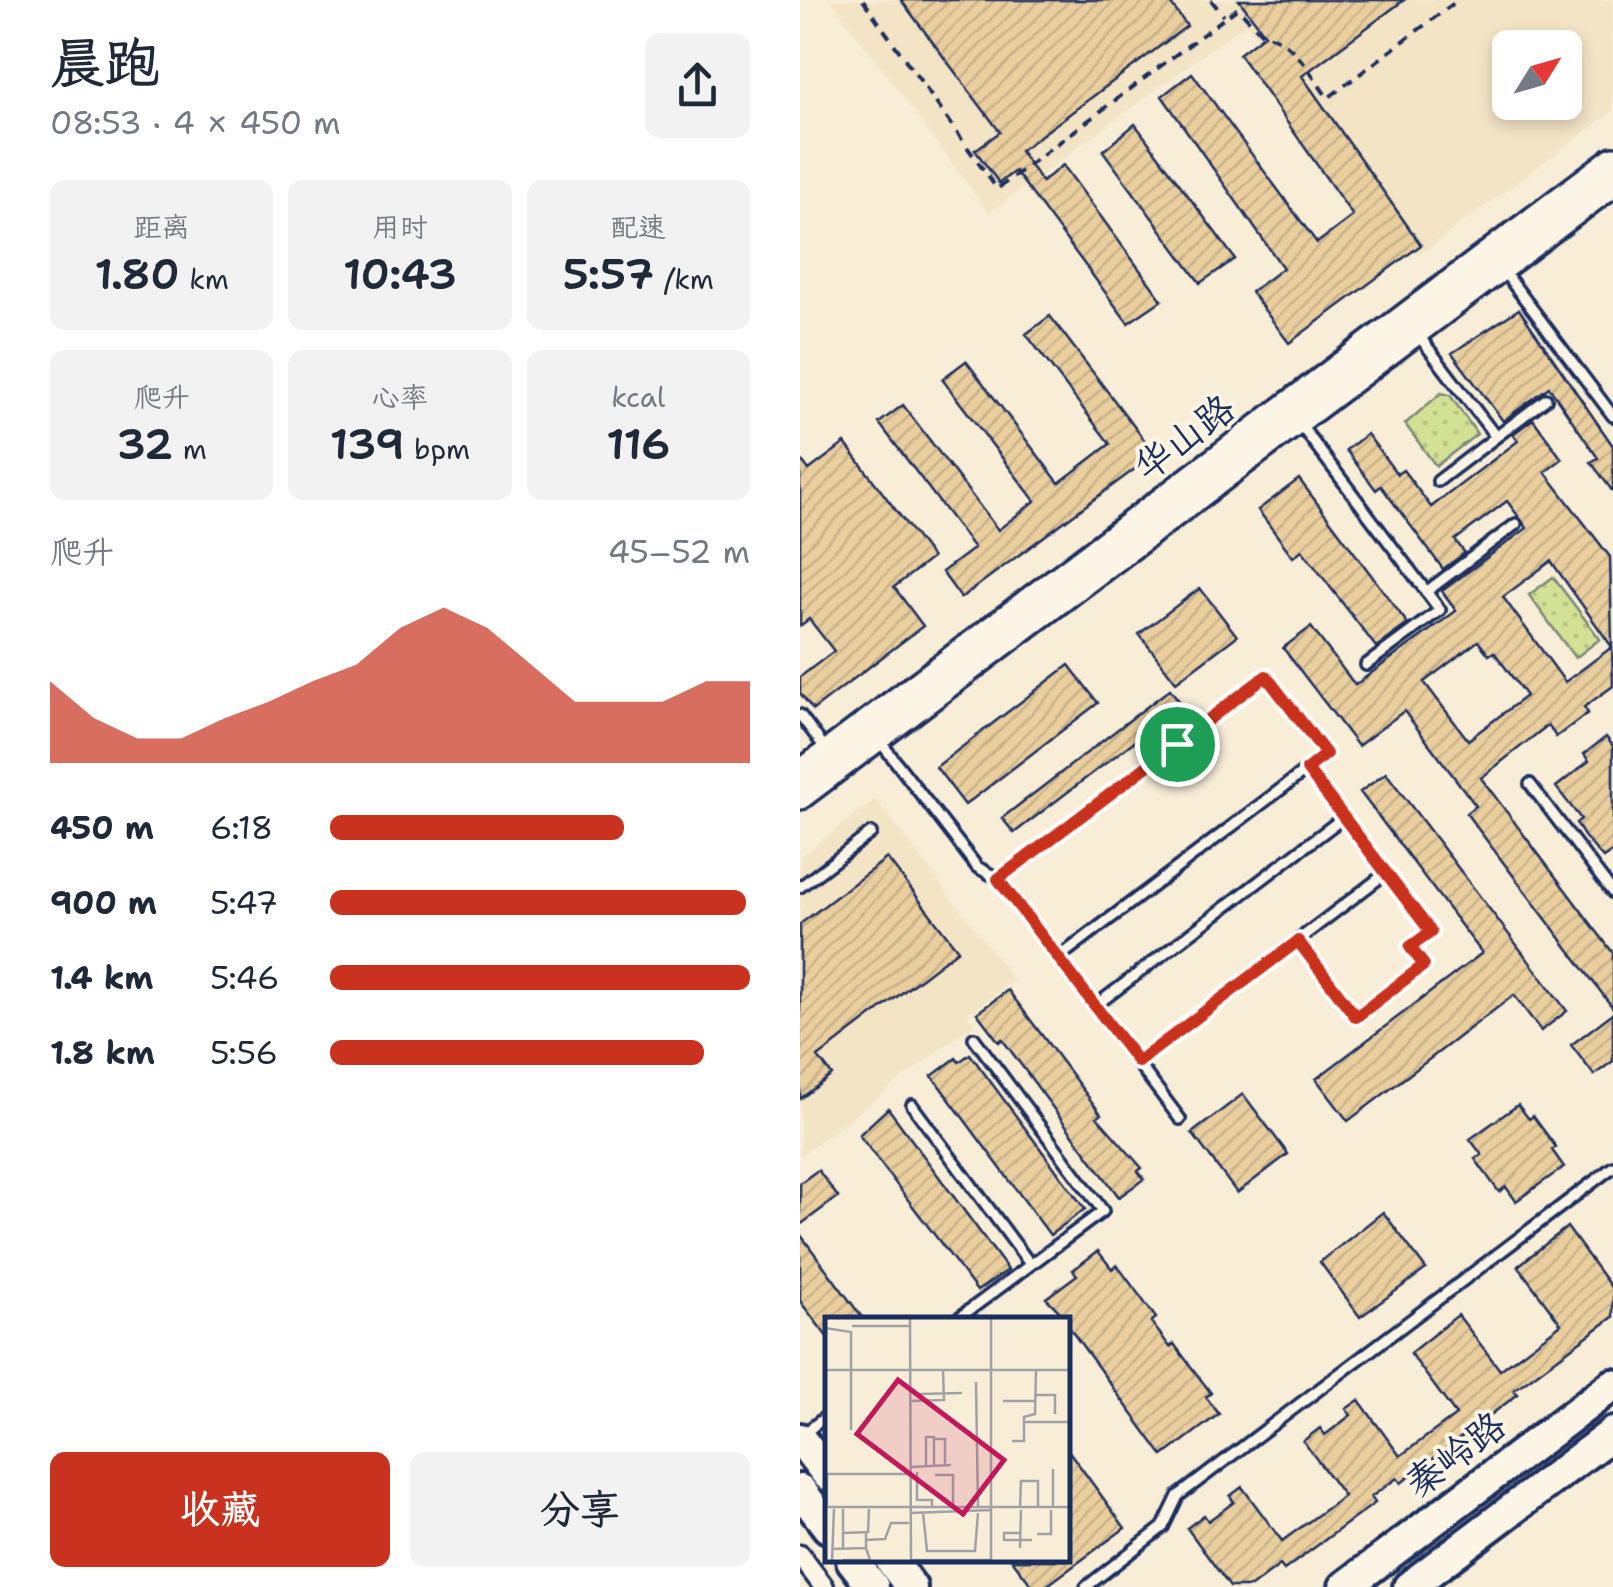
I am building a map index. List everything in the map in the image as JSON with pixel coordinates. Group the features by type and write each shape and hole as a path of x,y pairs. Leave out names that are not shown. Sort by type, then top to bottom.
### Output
{"main road":[{"name":"秦岭路","path":"1346,1587 1613,1385"},
{"name":"秦岭路","path":"1409,1587 1613,1433"},
{"path":"800,1437 825,1471"},
{"path":"800,1490 825,1522"},
{"path":"854,1562 873,1587"},
{"path":"893,1562 912,1587"}],"street":[{"name":"华山路","path":"800,774 1613,160"},
{"name":"华山路","path":"800,796 1613,183"},
{"path":"800,1555 824,1587"}],"lane":[{"path":"1501,267 1613,416"},
{"path":"1416,332 1496,437"},
{"path":"1438,481 1546,400"},
{"path":"1297,421 1440,610 1366,665"},
{"path":"1426,592 1516,524"},
{"path":"998,879 1266,676 1326,754 1058,958"},
{"path":"800,714 828,753"},
{"path":"877,738 978,867 998,879 1180,1119"},
{"path":"1298,941 1356,1017 1424,965 1410,947 1431,932 1307,769"},
{"path":"1530,784 1613,893"},
{"path":"1095,1006 1344,818"},
{"path":"800,887 871,833"},
{"path":"1138,1062 1386,874"},
{"path":"960,1317 1102,1210 974,1038"},
{"path":"912,1105 1030,1264"},
{"path":"1086,1587 1162,1528 1178,1496 1613,1167"},
{"path":"800,1437 825,1417"}],"path":[{"path":"862,0 997,189 1238,8 1262,34 1276,36 1288,45 1328,98 1458,0"},
{"path":"1212,0 1225,18"}],"shaded area":[{"path":"831,0 1613,0 1613,111 1419,255 1246,23 989,213"},
{"path":"876,799 1014,980 968,1015 974,1024 800,1156 800,857"}],"green space":[{"path":"1441,393 1450,395 1477,434 1436,466 1405,424"},
{"path":"1553,577 1600,639 1575,658 1529,595"}],"building":[{"path":"901,0 1168,0 1187,26 1020,151 1042,182 1063,165 1162,300 1128,323 1015,171 999,183 975,150 1000,132"},
{"path":"1239,0 1404,0 1302,76 1421,245 1289,343 1251,292 1283,268 1162,96 1192,73 1317,243 1353,216 1239,54 1265,34"},
{"path":"1135,124 1235,259 1200,283 1103,151"},
{"path":"1519,309 1613,446 1613,492 1591,462 1598,458 1549,387 1503,421 1452,353"},
{"path":"1050,316 1155,454 961,598 942,572 974,548 879,423 903,405 998,530 1035,501 942,379 966,361 1059,483 1110,444 1026,334"},
{"path":"1533,419 1562,459 1545,472 1610,557 1613,686 1584,707 1588,713 1556,737 1548,725 1481,778 1613,953 1613,1008 1466,813 1476,806 1404,711 1358,746 1283,648 1311,627 1355,685 1456,611 1442,591 1527,528 1507,501 1455,540 1465,553 1443,569 1381,486 1376,490 1346,450 1367,434 1397,474 1403,470 1431,507 1518,441 1513,434","holes":["1551,561 1612,647 1565,682 1503,597","1478,641 1489,655 1494,652 1526,696 1468,740 1424,682"]},
{"path":"845,443 932,558 894,587 923,626 813,710 800,693 800,677 834,651 809,619 800,626 800,458 809,470"},
{"path":"1299,479 1408,624 1376,647 1302,550 1293,557 1258,510"},
{"path":"1200,588 1237,636 1176,682 1139,634"},
{"path":"1069,665 1098,703 965,805 936,767"},
{"path":"1170,689 1182,705 1014,833 1002,818"},
{"path":"1606,737 1613,746 1613,851 1603,858 1584,836 1576,823 1581,819 1556,787 1589,761 1584,754"},
{"path":"1386,773 1567,1011 1541,1031 1514,995 1348,1121 1316,1079 1482,953 1360,792"},
{"path":"887,858 958,950 818,1057 832,1075 800,1099 800,924"},
{"path":"1008,990 1101,1114 1097,1117 1142,1168 1138,1171 1144,1179 1119,1197 1002,1039 999,1042 977,1013"},
{"path":"1613,1013 1613,1061 1594,1075 1571,1045"},
{"path":"970,1054 1085,1209 1050,1235 932,1076 956,1058 959,1062"},
{"path":"1243,1094 1288,1154 1237,1193 1192,1133"},
{"path":"1518,1105 1529,1119 1533,1116 1556,1147 1552,1150 1564,1167 1516,1201 1506,1187 1499,1192 1475,1159 1482,1155 1470,1139"},
{"path":"888,1108 1008,1270 977,1291 859,1135"},
{"path":"818,1170 838,1197 800,1225 800,1183"},
{"path":"1383,1212 1426,1269 1360,1317 1320,1262"},
{"path":"1567,1227 1613,1290 1613,1317 1514,1390 1518,1394 1401,1483 1397,1478 1371,1497 1375,1503 1284,1570 1280,1565 1251,1587 1230,1587 1187,1528 1204,1515 1208,1521 1234,1502 1230,1496 1242,1487 1282,1541 1344,1496 1303,1441 1320,1428 1325,1435 1351,1415 1346,1409 1359,1400 1400,1456 1456,1415 1410,1353 1458,1315 1500,1370 1561,1324 1518,1266"},
{"path":"800,1234 862,1317 825,1317 825,1334 800,1301"},
{"path":"1098,1251 1112,1269 1117,1265 1156,1318 1151,1322 1170,1347 1174,1344 1211,1393 1206,1397 1219,1414 1163,1456 1070,1329 1070,1317 1065,1317 1046,1298 1077,1275 1073,1270"},
{"path":"1070,1453 1125,1528 1045,1587 1033,1587 1014,1562 1070,1562"}],"route":[{"path":"1266,676 1326,754 1307,769 1431,932 1410,947 1424,965 1356,1017 1298,941 1138,1062 998,879 1177,744 1266,676"}]}
